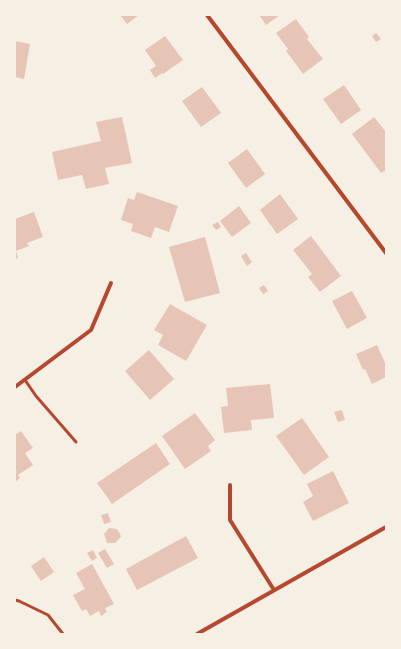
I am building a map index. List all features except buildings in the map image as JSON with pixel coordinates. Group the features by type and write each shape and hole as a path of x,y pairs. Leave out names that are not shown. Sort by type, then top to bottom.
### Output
{"street":[{"path":"207,15 386,253"},
{"path":"15,387 91,330 111,283"},
{"path":"230,485 230,520 274,590"},
{"path":"196,634 386,527"}],"lane":[{"path":"25,380 36,396 76,442"},
{"path":"15,600 48,615 63,634"}]}
